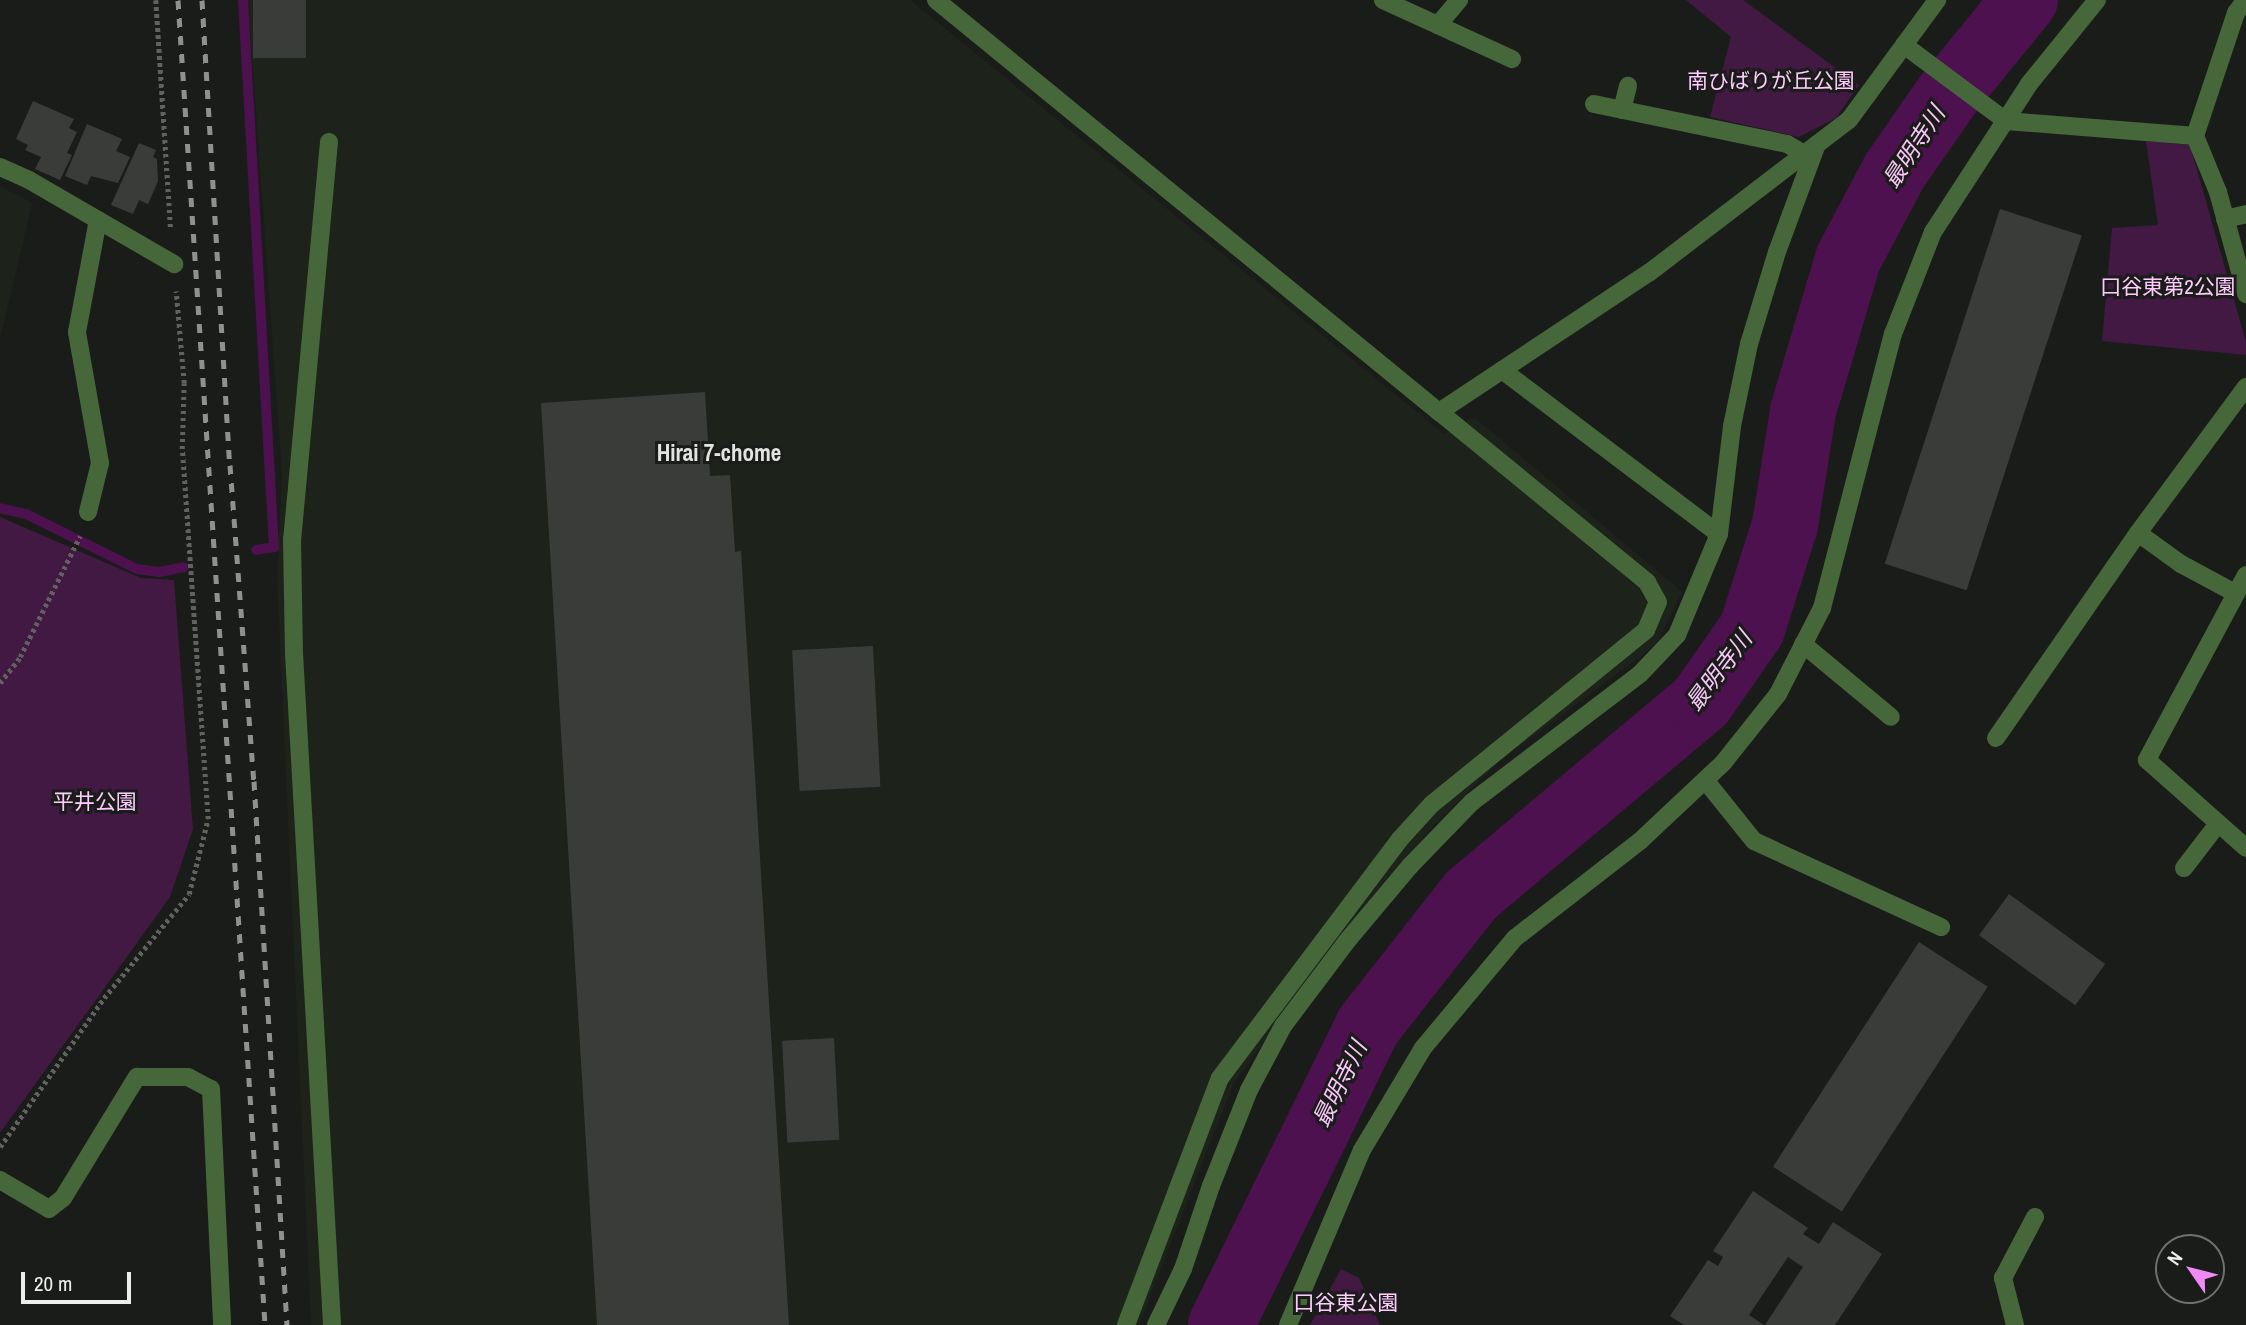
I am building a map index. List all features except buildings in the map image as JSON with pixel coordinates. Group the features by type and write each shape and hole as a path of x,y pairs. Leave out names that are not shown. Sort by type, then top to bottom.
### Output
{"street":[{"path":"936,0 1647,582 1658,602 1646,630 1432,804 1400,839 1220,1078 1126,1325"},
{"path":"1384,0 1511,59"},
{"path":"1438,25 1459,0"},
{"path":"1439,412 1650,272 1849,120 1937,0"},
{"path":"1288,1325 1362,1150 1423,1048 1515,938 1640,841 1723,763 1778,694 1822,608 1898,321 1933,232 2029,84 2097,0"},
{"path":"2245,0 2236,13 2195,136 2225,219 2246,294"},
{"path":"1904,45 2006,121 2195,136"},
{"path":"1622,110 1628,86"},
{"path":"1594,104 1811,149"},
{"path":"329,142 292,539 294,653 332,1325"},
{"path":"1156,1325 1183,1269 1211,1186 1250,1090 1283,1026 1356,930 1410,866 1472,802 1640,674 1677,635 1719,534 1732,426 1749,344 1811,149"},
{"path":"0,167 29,180 174,264"},
{"path":"2225,219 2246,214"},
{"path":"88,512 100,463 77,332 98,220"},
{"path":"1502,370 1719,534"},
{"path":"1996,738 2138,533 2246,387"},
{"path":"2138,533 2181,564 2235,593"},
{"path":"2246,575 2147,760 2246,848"},
{"path":"1803,644 1891,716"},
{"path":"1705,780 1754,841 1941,927"},
{"path":"2184,868 2217,825"},
{"path":"0,1180 49,1209 63,1198 137,1077 188,1077 211,1089 222,1325"},
{"path":"2015,1325 2003,1278 2035,1217"}],"path":[{"path":"0,1147 104,998 189,894 208,820 182,449 184,383 156,0"},
{"path":"0,682 20,657 76,544"}],"shaded area":[{"path":"248,0 910,0 1444,434 1474,417 1682,592 1657,644 1501,760 1433,826 1372,897 1234,1082 1139,1325 311,1325 277,578 282,474"},
{"path":"0,186 32,203 0,340"}],"green space":[{"name":"南ひばりが丘公園","path":"1686,0 1743,0 1859,85 1836,118 1799,137 1710,117 1731,37"},
{"name":"口谷東第2公園","path":"2146,141 2190,145 2246,342 2246,355 2102,341 2112,228 2158,225"},
{"name":"平井公園","path":"0,517 141,578 174,580 193,829 170,897 0,1133"},
{"name":"口谷東公園","path":"1341,1269 1359,1278 1380,1325 1310,1325"}],"waterway":[{"path":"243,0 274,547 256,550"},
{"name":"最明寺川","path":"1221,1325 1368,1026 1471,895 1701,702 1752,629 1785,525 1803,411 1848,259 1894,172 1946,97 2025,0"},
{"path":"0,508 26,514 137,569 159,572 184,567"}],"railway":[{"path":"178,0 265,1325"},
{"path":"202,0 287,1325"}],"district":[{"name":"Hirai 7-chome","path":"719,453"}]}
